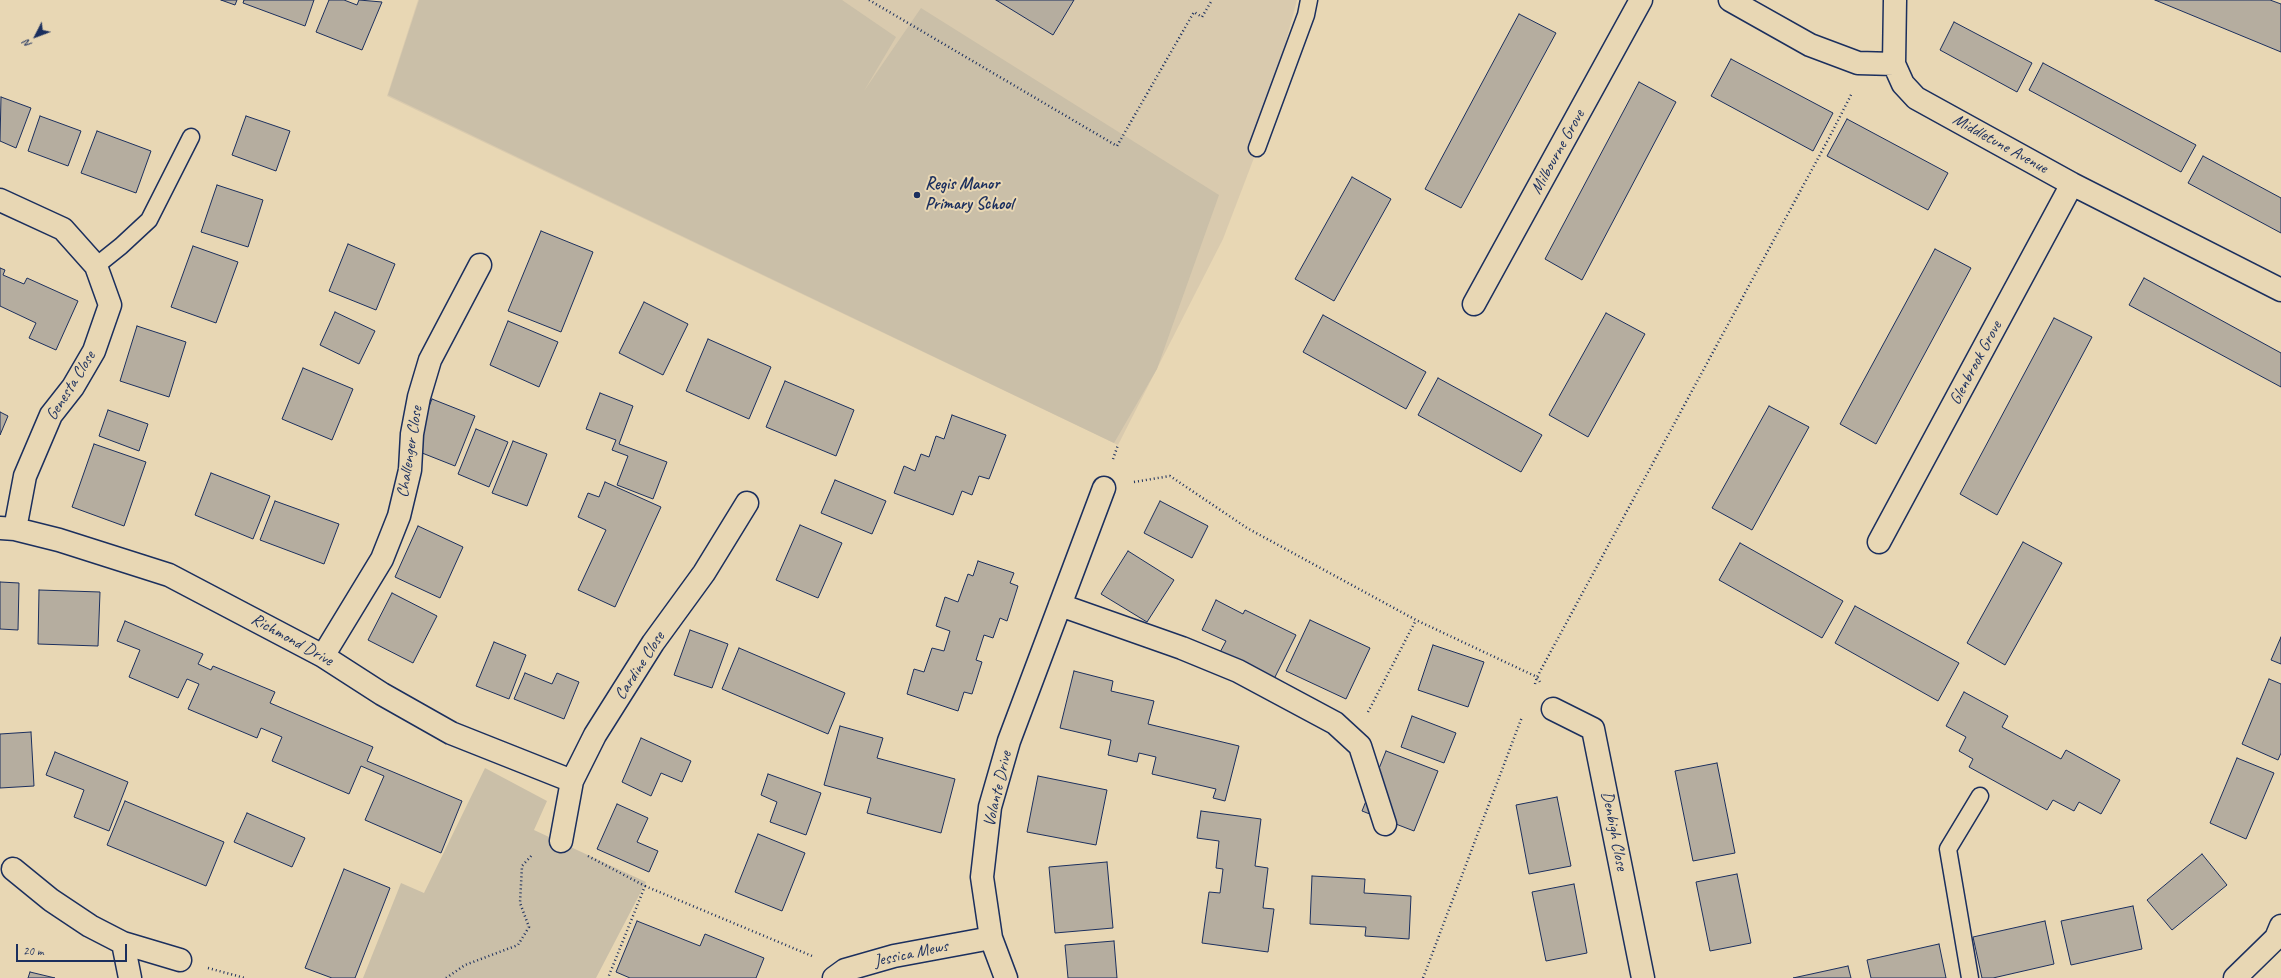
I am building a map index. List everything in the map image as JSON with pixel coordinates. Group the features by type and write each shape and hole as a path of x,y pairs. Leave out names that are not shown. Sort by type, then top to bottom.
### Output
{"street":[{"name":"Milbourne Grove","path":"1474,304 1641,0"},
{"path":"1730,0 1810,45 1858,64 1894,64 1895,0"},
{"name":"Middletune Avenue","path":"1894,64 1903,84 1916,98 2072,184 2281,290"},
{"name":"Glenbrook Grove","path":"1879,542 2072,184"},
{"name":"Genesta Close","path":"0,200 63,229 96,266 110,305 94,351 73,388 51,415 25,476 8,528"},
{"name":"Challenger Close","path":"323,656 382,559 400,516 410,470 412,434 419,397 430,360 480,265"},
{"name":"Volante Drive","path":"1006,978 991,938 982,877 990,807 1009,741 1104,488"},
{"name":"Cardine Close","path":"561,842 572,781 596,735 649,649 704,573 747,503"},
{"name":"Richmond Drive","path":"8,528 169,575 323,656 382,694 451,733 572,781"},
{"path":"1060,604 1182,648 1238,671 1335,723 1356,741 1385,824"},
{"name":"Denbigh Close","path":"1553,709 1593,729 1643,978"},
{"path":"13,869 52,900 90,926 123,943 180,960"},
{"path":"2235,978 2279,935"},
{"name":"Jessica Mews","path":"840,974 894,956 991,938"},
{"path":"123,943 130,978"}],"lane":[{"path":"1258,148 1306,15 1309,0"},
{"path":"96,266 121,246 149,220 191,137"},
{"path":"1970,978 1948,849 1980,796"}],"path":[{"path":"869,0 1117,146 1194,12 1202,17 1212,0"},
{"path":"1532,692 1537,677 1851,98 1858,64"},
{"path":"1104,488 1170,476 1248,528 1416,620 1537,677 1553,709"},
{"path":"1356,741 1369,711 1416,620"},
{"path":"1423,978 1523,714"},
{"path":"446,978 465,965 518,945 529,927 520,903 522,866 542,844 561,842 645,886 840,974"},
{"path":"608,978 645,886"},
{"path":"180,960 245,978"}],"shaded area":[{"name":"Regis Manor Primary School","path":"418,0 1297,0 1257,150 1223,239 1118,445 387,96"},
{"name":"Regis Manor Primary School","path":"419,0 842,0 896,37 864,91 921,8 1219,195 1157,369 1114,443 388,95"},
{"path":"485,768 547,801 534,830 646,882 596,978 363,978 401,883 424,893"}],"building":[{"path":"221,0 237,0 235,5"},
{"path":"244,0 314,0 305,26 243,3"},
{"path":"329,0 344,0 357,5 359,0 382,2 362,50 316,32"},
{"path":"996,0 1074,0 1053,35"},
{"path":"2155,0 2270,0 2281,4 2281,52"},
{"path":"1519,14 1556,33 1461,208 1425,189"},
{"path":"1954,22 2032,63 2017,92 1940,50"},
{"path":"1731,59 1833,113 1813,151 1711,96"},
{"path":"2043,63 2196,145 2181,172 2029,90"},
{"path":"1639,82 1676,102 1582,280 1545,259"},
{"path":"1,97 31,108 16,148 0,141"},
{"path":"40,116 81,131 68,166 28,151"},
{"path":"246,116 290,131 276,171 232,155"},
{"path":"1847,119 1948,173 1928,210 1827,156"},
{"path":"97,131 151,151 136,193 81,173"},
{"path":"2203,156 2281,198 2281,233 2188,183"},
{"path":"1352,177 1391,199 1334,301 1295,279"},
{"path":"217,185 263,200 248,247 201,232"},
{"path":"541,231 593,252 561,332 508,311"},
{"path":"348,244 395,264 376,310 329,291"},
{"path":"193,246 238,262 216,323 171,307"},
{"path":"1935,249 1971,268 1876,444 1840,424"},
{"path":"0,268 5,270 3,275 24,284 27,278 78,301 56,350 29,338 36,323 0,306"},
{"path":"2144,278 2281,353 2281,387 2129,305"},
{"path":"644,302 688,324 663,375 619,353"},
{"path":"335,312 375,331 359,364 320,345"},
{"path":"1606,313 1645,334 1588,437 1549,415"},
{"path":"1323,315 1426,372 1406,409 1303,352"},
{"path":"2054,318 2092,337 1997,515 1960,494"},
{"path":"508,321 558,342 539,387 490,365"},
{"path":"137,326 186,342 169,397 120,381"},
{"path":"708,339 771,367 749,419 686,391"},
{"path":"303,368 353,389 332,440 282,419"},
{"path":"1438,378 1542,435 1521,472 1418,415"},
{"path":"785,381 854,410 836,456 766,427"},
{"path":"600,393 633,406 619,444 667,462 653,499 617,485 628,456 612,450 616,440 586,429"},
{"path":"432,399 475,416 455,466 412,449"},
{"path":"1769,406 1809,427 1752,530 1712,508"},
{"path":"108,410 148,424 139,451 99,436"},
{"path":"0,412 8,416 0,435"},
{"path":"952,415 1006,435 989,479 979,476 972,495 962,491 953,515 894,493 904,466 915,471 921,454 929,457 936,436 944,439"},
{"path":"476,429 508,442 489,487 458,474"},
{"path":"513,441 547,454 527,506 492,493"},
{"path":"94,444 146,462 124,526 72,507"},
{"path":"211,473 270,496 253,539 195,515"},
{"path":"835,480 886,501 872,534 821,513"},
{"path":"605,482 661,507 615,607 578,590 606,530 578,517 588,493 599,497"},
{"path":"275,501 339,524 324,564 260,540"},
{"path":"1160,501 1208,526 1192,558 1144,533"},
{"path":"800,525 842,543 818,598 776,580"},
{"path":"418,526 463,547 440,598 395,577"},
{"path":"2023,542 2062,563 2005,665 1967,643"},
{"path":"1740,543 1843,601 1822,638 1719,580"},
{"path":"1128,551 1174,580 1147,622 1101,594"},
{"path":"978,561 1014,573 1010,583 1018,586 1007,621 1000,618 993,638 984,635 976,660 982,662 972,694 964,692 958,711 907,694 914,669 924,672 932,648 944,651 950,631 936,626 945,597 958,602 968,574 973,576"},
{"path":"0,582 19,583 18,630 0,629"},
{"path":"39,590 100,592 98,646 38,644"},
{"path":"392,593 437,616 413,663 368,640"},
{"path":"1216,600 1243,614 1245,610 1296,635 1272,683 1218,656 1226,641 1202,630"},
{"path":"1855,606 1959,663 1938,701 1835,643"},
{"path":"1310,620 1370,648 1346,699 1286,671"},
{"path":"125,621 203,654 198,664 211,670 213,666 275,692 270,703 373,747 367,761 462,801 441,853 365,820 384,776 361,766 349,794 272,761 282,737 261,728 257,738 188,709 199,684 187,679 178,698 129,677 140,650 117,641"},
{"path":"690,630 728,644 712,688 674,675"},
{"path":"2281,637 2281,664 2271,660"},
{"path":"494,642 526,655 509,699 476,686"},
{"path":"1433,645 1484,662 1468,707 1418,690"},
{"path":"739,648 845,693 828,734 722,689"},
{"path":"1074,671 1113,681 1111,691 1154,701 1148,724 1239,746 1225,801 1213,798 1216,789 1152,774 1156,757 1139,753 1137,762 1108,755 1111,740 1060,728"},
{"path":"525,673 552,684 557,673 579,682 564,719 514,699"},
{"path":"2269,679 2281,684 2281,753 2278,760 2242,744"},
{"path":"1964,692 2008,716 2002,727 2061,759 2066,750 2120,780 2101,814 2079,802 2074,811 2053,800 2047,810 1969,767 1973,759 1959,751 1966,737 1946,726"},
{"path":"1412,716 1456,733 1444,763 1401,747"},
{"path":"840,726 883,738 877,758 955,779 941,833 867,813 871,798 824,785"},
{"path":"31,732 34,786 0,788 0,734"},
{"path":"641,738 691,761 682,782 661,773 651,796 622,782"},
{"path":"1386,751 1438,771 1414,831 1362,811"},
{"path":"55,752 128,782 109,831 74,817 84,790 46,775"},
{"path":"2237,758 2274,773 2246,839 2210,823"},
{"path":"1717,763 1735,853 1693,861 1675,771"},
{"path":"768,774 821,793 806,835 770,822 777,802 761,795"},
{"path":"1038,776 1107,790 1096,845 1027,832"},
{"path":"1557,797 1571,866 1529,874 1516,805"},
{"path":"125,801 224,842 206,886 107,845"},
{"path":"617,804 648,818 637,842 658,851 649,872 597,849"},
{"path":"1201,811 1261,819 1255,866 1268,868 1263,908 1274,909 1268,952 1202,943 1209,892 1220,893 1223,869 1216,868 1219,841 1197,838"},
{"path":"247,813 305,838 292,867 234,842"},
{"path":"758,834 805,853 782,911 735,892"},
{"path":"2202,854 2227,885 2172,930 2147,900"},
{"path":"1107,862 1113,928 1055,933 1049,867"},
{"path":"344,869 390,888 355,978 332,978 305,968"},
{"path":"1737,874 1751,943 1710,951 1696,882"},
{"path":"1312,876 1365,879 1364,893 1411,896 1409,939 1365,936 1366,927 1310,924"},
{"path":"1574,884 1587,953 1546,961 1532,892"},
{"path":"2133,906 2142,949 2071,965 2061,921"},
{"path":"637,921 700,946 705,934 764,958 756,978 630,978 616,972"},
{"path":"2045,921 2054,964 1993,978 1982,978 1973,937"},
{"path":"1114,941 1117,978 1068,978 1065,945"},
{"path":"1939,944 1946,978 1871,978 1867,960"},
{"path":"1848,966 1851,978 1793,978"},
{"path":"30,972 55,978 28,978"}],"place":[{"name":"Regis Manor Primary School","path":"917,195"}]}
